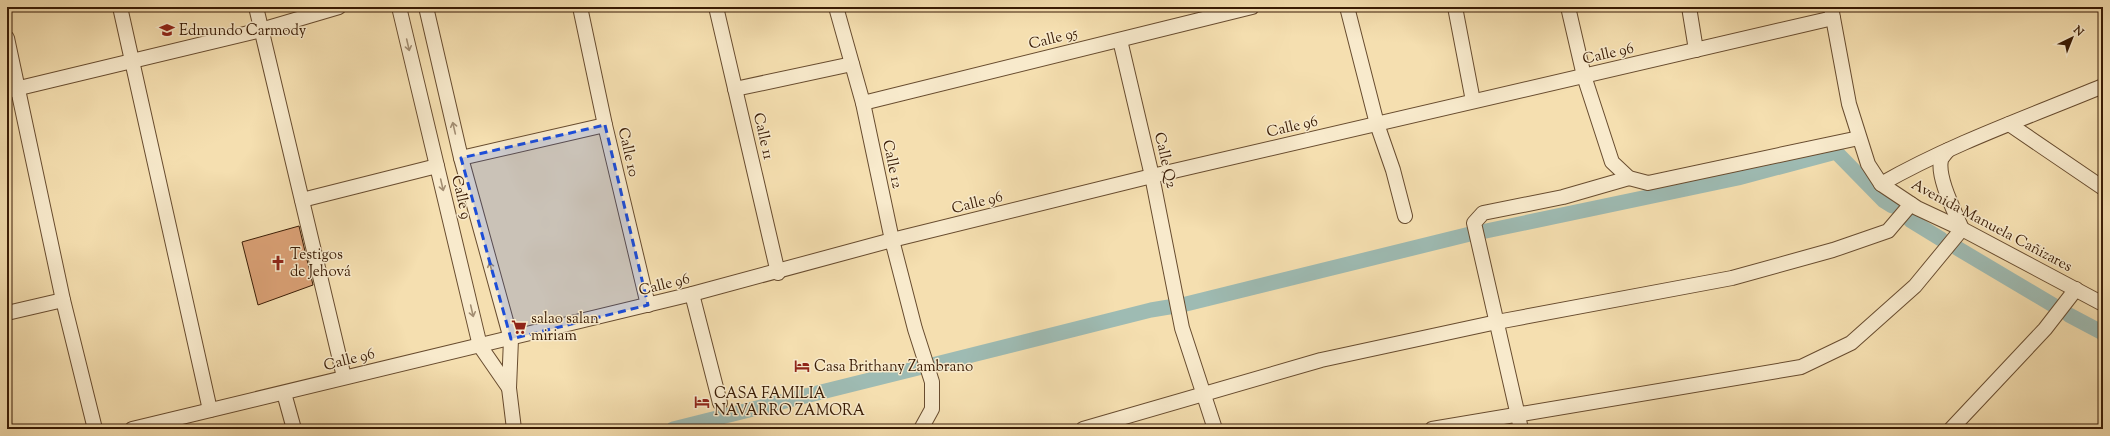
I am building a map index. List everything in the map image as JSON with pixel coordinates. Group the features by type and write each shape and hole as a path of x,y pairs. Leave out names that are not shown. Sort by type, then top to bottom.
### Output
{"street":[{"path":"120,7 210,410"},
{"path":"256,7 344,377"},
{"path":"12,89 261,30 339,7"},
{"name":"Calle 9","path":"399,7 480,346 509,388"},
{"name":"Calle 9","path":"426,7 461,158 511,339 509,388 514,429"},
{"name":"Calle 10","path":"580,7 605,125 648,305"},
{"name":"Calle 11","path":"716,7 778,273"},
{"name":"Calle 12","path":"836,7 863,103 892,240 915,329 932,382 932,409 921,429"},
{"name":"Calle 95","path":"863,103 1252,7"},
{"path":"1348,7 1377,124 1393,170 1405,216"},
{"path":"1455,7 1473,101"},
{"path":"1568,7 1584,76 1612,162 1628,178"},
{"path":"1689,7 1696,50"},
{"name":"Calle 96","path":"132,429 284,393 344,377 511,339 778,273 892,240 1152,176 1696,50 1832,13"},
{"name":"Avenida Manuela Cañizares","path":"1832,13 1849,104 1868,164 1881,184 1911,204 1962,229 2103,304"},
{"path":"7,38 12,89 95,429"},
{"name":"Calle Q2","path":"1120,40 1152,176 1182,328 1205,394 1215,429"},
{"path":"735,89 852,64"},
{"path":"1881,184 1914,165 2103,86"},
{"path":"2009,124 2103,188"},
{"path":"461,158 605,125"},
{"path":"1521,429 1474,223 1478,216 1483,213 1563,197 1628,178 1648,183 1859,138"},
{"path":"1432,429 1801,367 1851,344 1915,286 1962,229 1943,180 1941,160 1948,150"},
{"path":"302,200 437,166"},
{"path":"1083,429 1321,360 1497,322 1732,278 1826,252 1888,231 1911,204"},
{"path":"1952,429 2044,329 2076,289"},
{"path":"692,294 720,403"},
{"path":"7,313 63,300"},
{"path":"284,393 294,429"}],"highlighted area":[{"path":"605,125 648,305 511,339 461,158"}],"building":[{"name":"Testigos de Jehová","path":"299,226 313,285 258,305 242,242"}],"waterway":[{"path":"1486,231 1738,178 1836,152 1884,201 1892,206"},
{"path":"1910,220 1941,239"},
{"path":"1182,305 1470,234"},
{"path":"1957,248 2053,305"},
{"path":"932,365 1151,310 1175,306"},
{"path":"2069,315 2103,333"},
{"path":"673,429 922,367"}],"place":[{"name":"Edmundo Carmody","path":"167,30"},
{"name":"Testigos de Jehová","path":"278,263"},
{"name":"salao salan miriam","path":"519,327"},
{"name":"Casa Brithany Zambrano","path":"802,366"},
{"name":"CASA FAMILIA NAVARRO ZAMORA","path":"702,402"}]}
